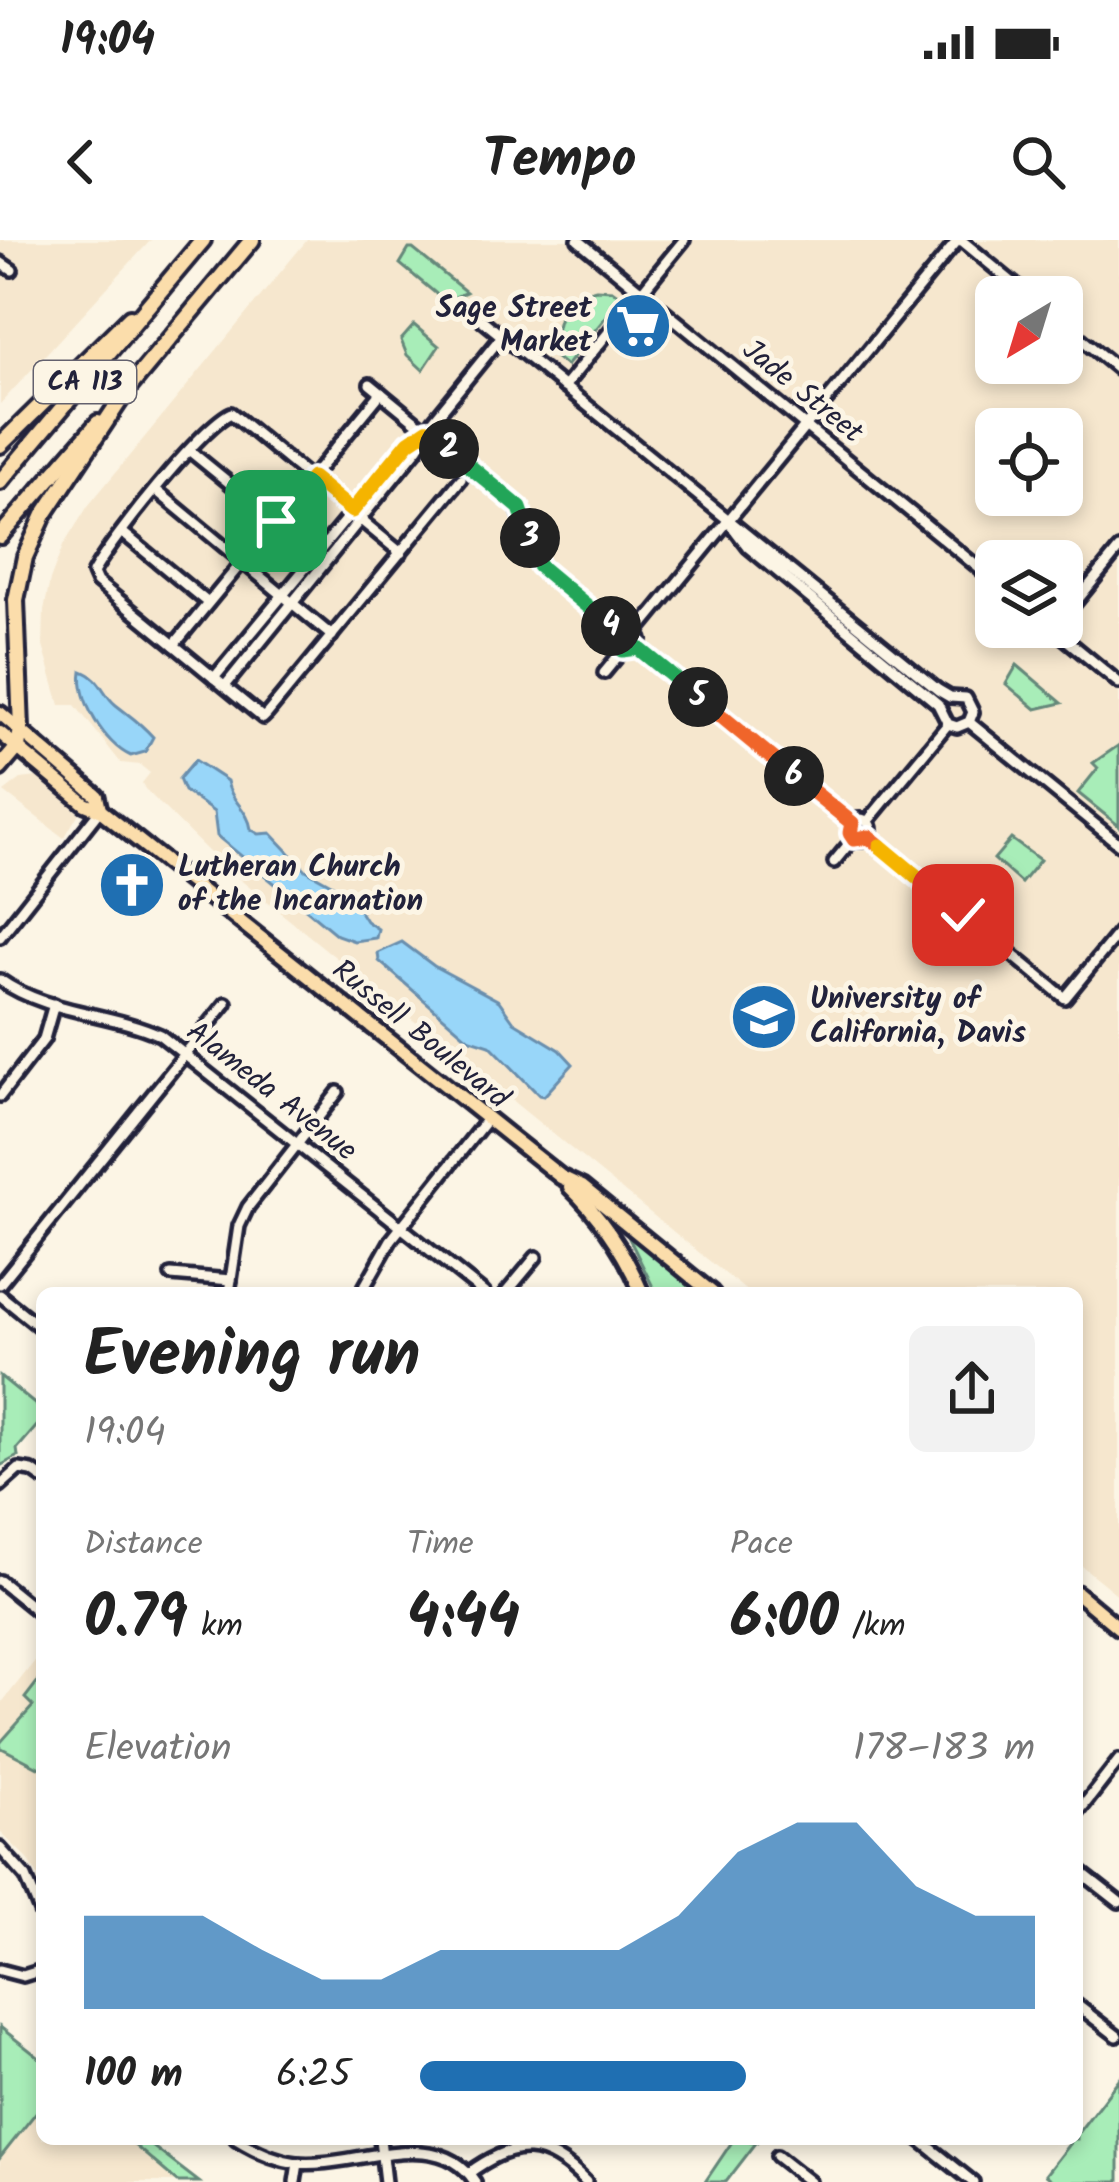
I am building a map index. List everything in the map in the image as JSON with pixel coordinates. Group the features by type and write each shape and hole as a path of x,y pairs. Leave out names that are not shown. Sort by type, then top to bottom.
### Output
{"highway":[{"name":"CA 113","path":"0,482 203,240"},
{"name":"CA 113","path":"0,536 252,240"},
{"path":"0,445 168,281"},
{"path":"0,769 18,747 21,729 16,600 26,557 44,515 124,393"}],"main road":[{"name":"Russell Boulevard","path":"0,713 97,796 100,810"},
{"name":"Russell Boulevard","path":"0,733 560,1178 582,1187 705,1287"},
{"path":"560,1178 600,1219 639,1287"},
{"path":"1083,1598 1119,1628"}],"street":[{"name":"Jade Street","path":"578,240 975,565"},
{"path":"564,387 684,240"},
{"path":"637,632 959,240 1004,276"},
{"path":"0,262 12,269"},
{"path":"482,320 950,697 961,696 970,702 969,722 957,728 948,724 941,710 748,547 728,520"},
{"path":"224,686 287,599 418,448 427,430 502,336"},
{"path":"1083,340 1119,370"},
{"path":"370,384 520,508 539,566 622,634"},
{"path":"174,645 381,393"},
{"path":"401,553 231,412 218,419 157,491 94,569 94,579 263,718 401,553 461,479"},
{"path":"190,451 276,521"},
{"path":"157,491 332,636"},
{"path":"123,533 208,603"},
{"path":"1083,593 1119,549"},
{"path":"214,678 287,599"},
{"path":"623,650 622,634 637,632"},
{"path":"637,632 638,648"},
{"path":"604,673 623,650 638,648 852,823"},
{"path":"1077,648 1119,683"},
{"path":"941,710 950,697"},
{"path":"969,722 1119,844"},
{"path":"867,822 948,724"},
{"path":"0,937 100,810"},
{"path":"852,823 867,822 869,837"},
{"path":"852,823 854,839"},
{"path":"834,862 854,839 869,837 1065,998 1119,932"},
{"name":"Alameda Avenue","path":"0,980 54,1004 135,1023 160,1035 476,1287"},
{"path":"0,1284 226,1003"},
{"path":"0,1096 44,1039 54,1004"},
{"path":"230,1287 239,1226 248,1207 338,1092"},
{"path":"365,1287 401,1227 488,1119"},
{"path":"511,1287 536,1257"},
{"path":"172,1275 231,1280"},
{"path":"0,1295 36,1324"},
{"path":"0,1486 19,1469 36,1475"},
{"path":"0,1581 36,1610"},
{"path":"1083,1806 1119,1760"},
{"path":"0,1848 26,1877 36,1901"},
{"path":"1083,1874 1119,1902"},
{"path":"0,1970 23,1976 36,1972"},
{"path":"1083,2010 1117,2036"},
{"path":"247,2145 298,2163 421,2152 442,2157 472,2178 505,2145"},
{"path":"380,2145 385,2182"},
{"path":"511,2145 557,2157 586,2182"},
{"path":"927,2145 973,2182"},
{"path":"777,2156 810,2182"},
{"path":"295,2182 298,2163"}],"shaded area":[{"path":"0,240 151,240 0,404"},
{"name":"University of California, Davis","path":"307,240 1119,240 1119,1596 1083,1567 1083,1287 742,1287 222,865 145,789 142,783 150,773 140,765 121,763 75,705 60,705 43,646 50,580 63,546 88,506"},
{"path":"37,777 79,813 64,838 4,792 21,779"},
{"path":"36,1660 36,1873 0,1832 0,1705"},
{"path":"36,2113 36,2145 134,2145 178,2182 0,2182 0,2158"}],"green space":[{"path":"409,249 466,292 446,301 440,297 400,264"},
{"path":"596,289 612,290 622,297 566,366 555,357 562,313 574,298"},
{"path":"414,325 439,346 423,370 407,355 401,340"},
{"path":"1017,665 1062,703 1036,709 1006,684"},
{"path":"1119,745 1119,826 1078,793 1098,768 1093,763"},
{"path":"1011,839 1040,860 1021,883 994,859"},
{"path":"625,1230 694,1287 653,1287"},
{"path":"0,1376 36,1405 36,1427 17,1449 18,1456 0,1466"},
{"path":"36,1684 36,1766 0,1747 33,1706 25,1698"},
{"path":"0,2027 36,2055 36,2113 0,2158"},
{"path":"1119,2079 1119,2182 1054,2182 1045,2175 1068,2145 1083,2145 1083,2126"},
{"path":"134,2145 151,2145 199,2182 178,2182"},
{"path":"730,2145 754,2145 726,2182 705,2182"}],"water":[{"path":"82,671 153,737 145,752 131,756 103,732 88,707"},
{"path":"195,760 227,781 251,829 271,833 306,870 349,894 366,921 378,929 376,938 354,941 337,935 217,836 214,812 184,791 179,779"},
{"path":"402,942 434,966 499,1001 514,1022 560,1050 573,1064 544,1096 539,1095 490,1045 468,1038 379,961 378,953"}],"place":[{"name":"Sage Street Market","path":"638,326"},
{"name":"Lutheran Church of the Incarnation","path":"132,885"},
{"name":"University of California, Davis","path":"764,1017"}],"route":[{"path":"276,521 312,478 352,511 409,442 427,430 520,508 539,566 622,634 623,650 638,648 852,823 850,833 856,841 869,837 963,915"}]}
